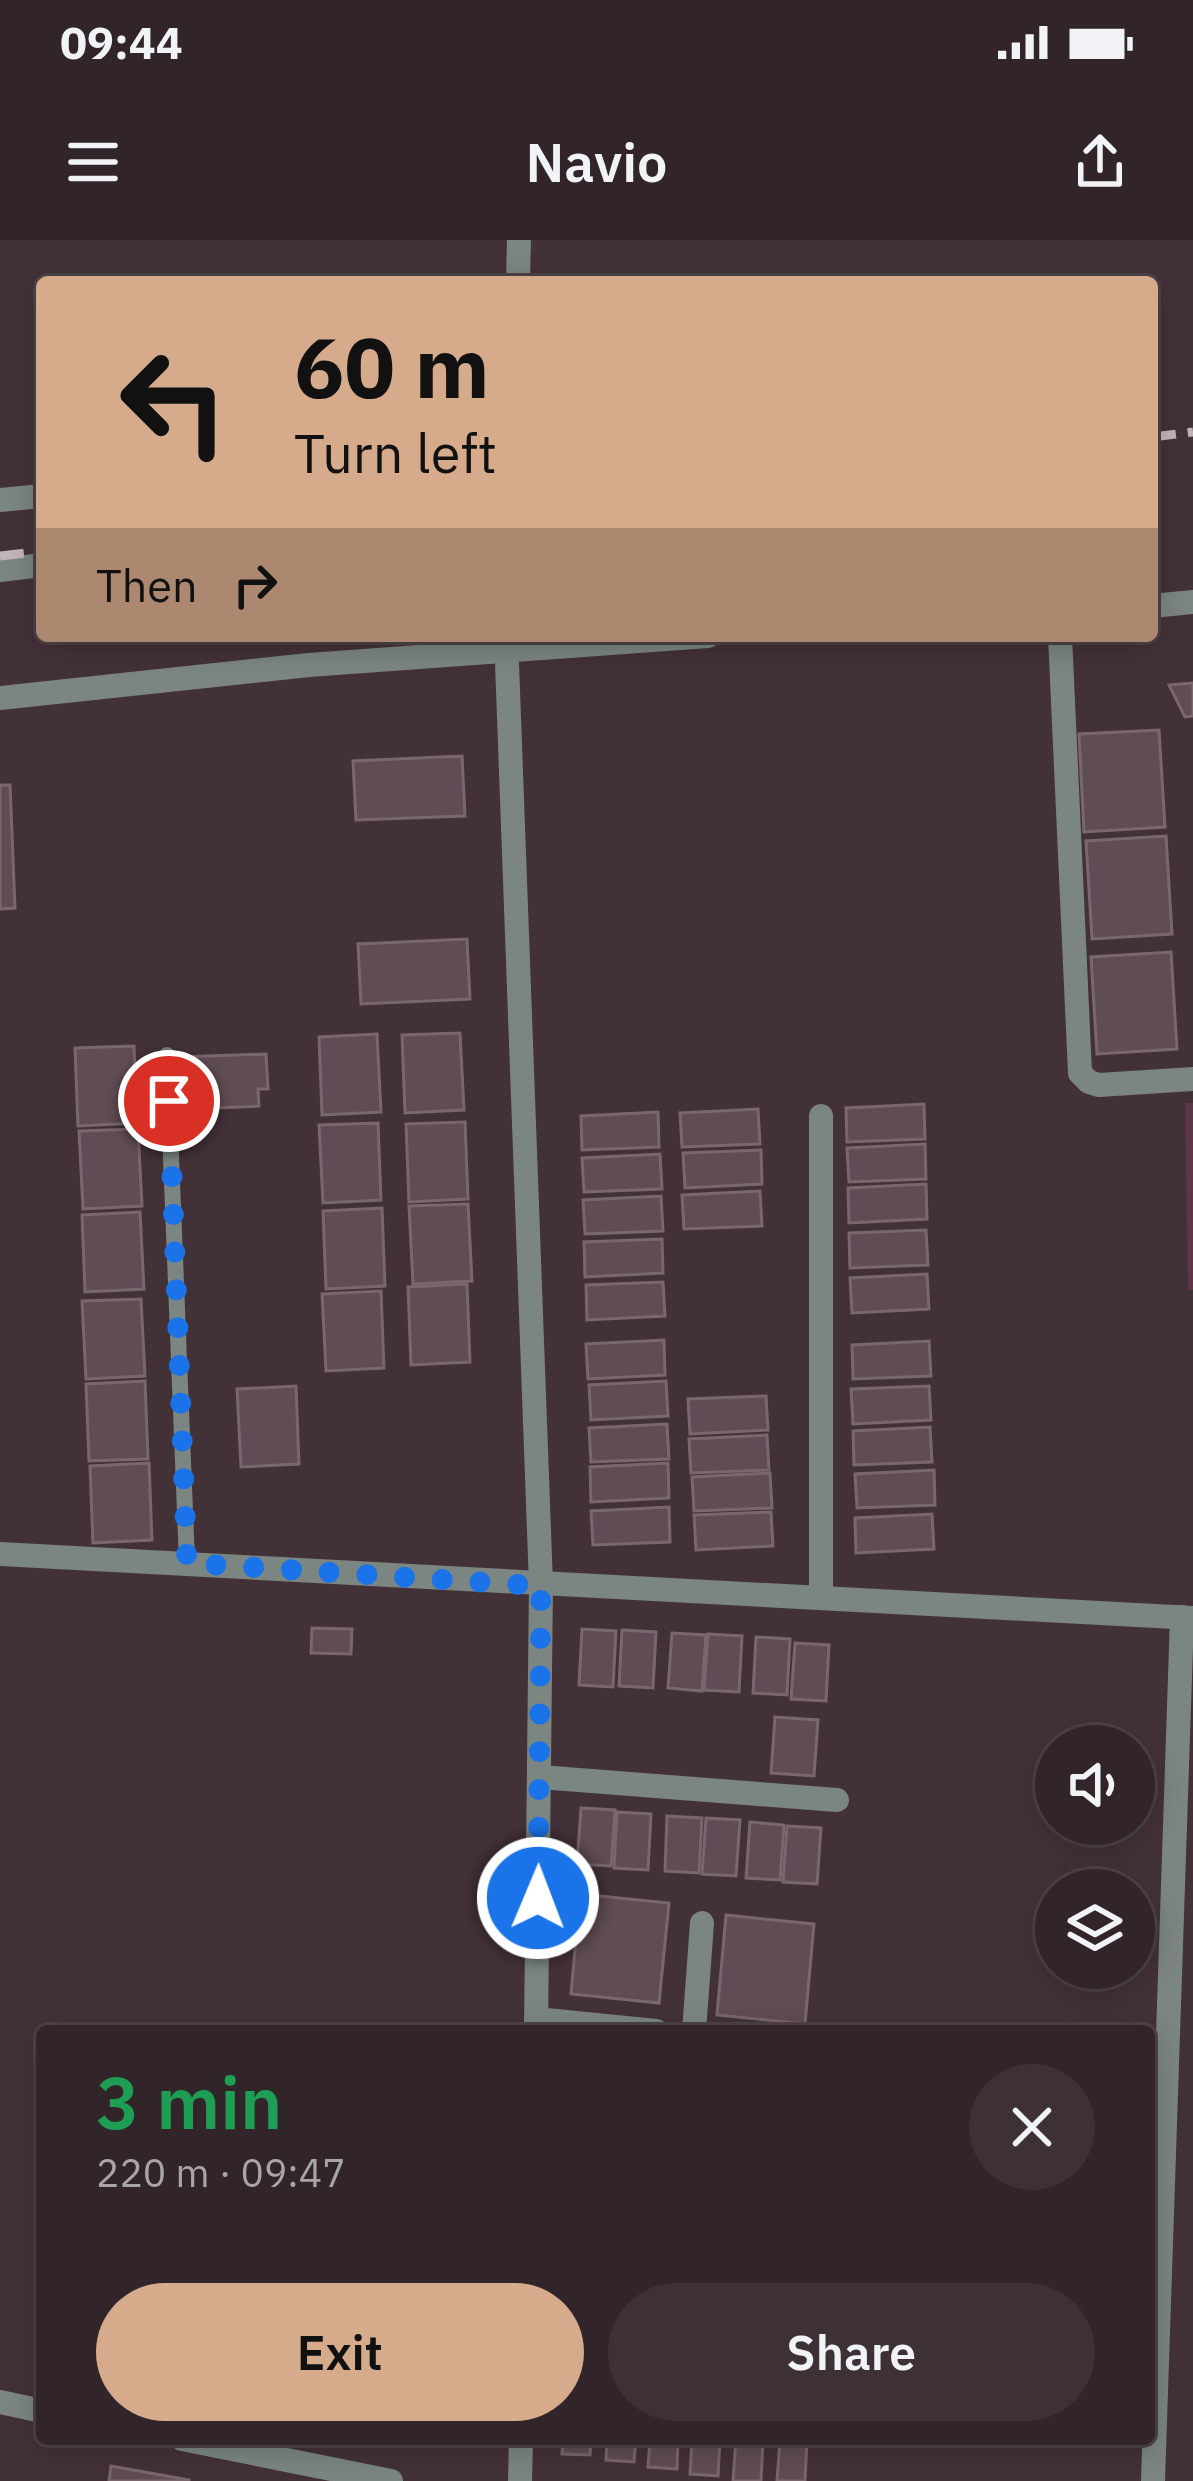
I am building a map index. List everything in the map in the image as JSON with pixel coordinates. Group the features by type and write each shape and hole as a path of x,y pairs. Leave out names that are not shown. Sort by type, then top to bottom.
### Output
{"street":[{"path":"518,276 519,240"},
{"path":"0,500 36,497"},
{"path":"0,570 36,566"},
{"path":"1158,605 1193,602"},
{"path":"0,698 486,642"},
{"path":"502,642 541,1586 536,2025"},
{"path":"1060,642 1081,1073 1099,1085 1193,1079"},
{"path":"821,1116 821,1597"},
{"path":"0,1554 1187,1618 1155,2430"},
{"path":"540,1778 837,1800"},
{"path":"694,2025 702,1924"},
{"path":"0,2402 36,2410"},
{"path":"212,2445 391,2481"},
{"path":"520,2481 521,2445"},
{"path":"1153,2481 1154,2445"}],"lane":[{"path":"167,1055 187,1563"}],"shaded area":[{"path":"1185,1103 1193,1103 1193,1290 1188,1290"}],"building":[{"path":"1193,683 1193,716 1185,717 1169,685"},
{"path":"1159,730 1165,827 1084,832 1079,734"},
{"path":"462,756 465,816 356,820 353,761"},
{"path":"0,785 10,785 15,908 0,909"},
{"path":"1166,836 1172,934 1092,939 1086,841"},
{"path":"467,939 470,999 361,1004 358,944"},
{"path":"1171,952 1177,1049 1097,1054 1091,957"},
{"path":"460,1033 464,1110 405,1113 402,1035"},
{"path":"377,1034 381,1112 322,1115 319,1037"},
{"path":"134,1046 137,1123 78,1126 75,1048"},
{"path":"266,1054 268,1089 258,1089 259,1106 197,1109 197,1089 182,1090 180,1057"},
{"path":"924,1104 925,1139 847,1142 846,1108"},
{"path":"758,1109 760,1144 682,1147 680,1113"},
{"path":"658,1112 659,1147 582,1150 581,1116"},
{"path":"465,1122 468,1199 409,1202 406,1124"},
{"path":"378,1123 381,1200 323,1203 319,1125"},
{"path":"138,1129 142,1206 83,1209 79,1131"},
{"path":"925,1144 926,1179 849,1182 847,1148"},
{"path":"761,1150 762,1184 685,1188 683,1153"},
{"path":"660,1154 662,1189 584,1192 582,1158"},
{"path":"926,1184 927,1219 849,1223 848,1188"},
{"path":"760,1191 762,1226 684,1229 682,1195"},
{"path":"661,1196 663,1231 585,1234 583,1200"},
{"path":"468,1204 472,1281 413,1284 409,1206"},
{"path":"382,1208 385,1286 326,1289 323,1211"},
{"path":"140,1212 144,1289 85,1292 82,1215"},
{"path":"926,1230 928,1265 850,1268 849,1233"},
{"path":"662,1239 663,1273 585,1277 584,1242"},
{"path":"927,1274 929,1309 852,1313 850,1278"},
{"path":"663,1282 665,1316 587,1320 586,1285"},
{"path":"467,1284 470,1362 411,1365 408,1287"},
{"path":"381,1291 384,1368 326,1371 322,1294"},
{"path":"141,1299 145,1376 86,1379 82,1301"},
{"path":"664,1340 665,1375 588,1379 586,1344"},
{"path":"929,1341 931,1376 853,1379 852,1345"},
{"path":"145,1381 148,1459 89,1461 86,1384"},
{"path":"666,1381 668,1416 591,1420 589,1385"},
{"path":"296,1386 299,1464 241,1467 237,1389"},
{"path":"929,1386 931,1420 853,1424 851,1389"},
{"path":"766,1396 768,1430 690,1434 688,1399"},
{"path":"667,1424 669,1459 591,1462 589,1428"},
{"path":"930,1427 932,1462 854,1465 853,1431"},
{"path":"767,1435 769,1470 691,1473 689,1439"},
{"path":"149,1463 152,1540 93,1543 90,1466"},
{"path":"668,1463 669,1498 591,1502 590,1467"},
{"path":"934,1470 935,1505 857,1508 855,1474"},
{"path":"770,1473 772,1508 694,1511 692,1477"},
{"path":"669,1507 670,1542 593,1545 591,1511"},
{"path":"771,1512 773,1546 696,1550 694,1515"},
{"path":"932,1514 934,1549 856,1553 855,1518"},
{"path":"312,1628 352,1629 351,1654 311,1653"},
{"path":"582,1629 616,1631 613,1687 579,1685"},
{"path":"622,1630 656,1632 653,1688 619,1686"},
{"path":"672,1633 706,1635 702,1691 668,1688"},
{"path":"708,1634 742,1636 739,1692 704,1690"},
{"path":"756,1637 790,1639 787,1695 753,1693"},
{"path":"795,1643 829,1645 826,1701 791,1699"},
{"path":"775,1717 818,1720 814,1776 771,1773"},
{"path":"581,1808 615,1810 611,1866 577,1864"},
{"path":"617,1812 651,1814 648,1870 614,1868"},
{"path":"667,1816 702,1818 699,1873 665,1871"},
{"path":"706,1818 740,1820 736,1876 702,1874"},
{"path":"750,1822 784,1825 780,1880 746,1878"},
{"path":"787,1826 821,1828 817,1884 783,1882"},
{"path":"580,1894 669,1903 659,2003 571,1994"},
{"path":"726,1915 814,1924 805,2024 717,2015"},
{"path":"563,2445 591,2445 590,2455 562,2454"},
{"path":"607,2445 635,2445 634,2462 606,2460"},
{"path":"650,2445 678,2445 677,2469 648,2467"},
{"path":"692,2445 720,2445 718,2476 690,2474"},
{"path":"736,2445 763,2445 761,2481 733,2481"},
{"path":"780,2445 807,2445 805,2481 777,2481"},
{"path":"111,2466 189,2480 189,2481 109,2481"}],"railway":[{"path":"1158,436 1193,432"},
{"path":"0,556 36,552"}],"route":[{"path":"169,1101 187,1563 541,1586 538,1898"}]}
